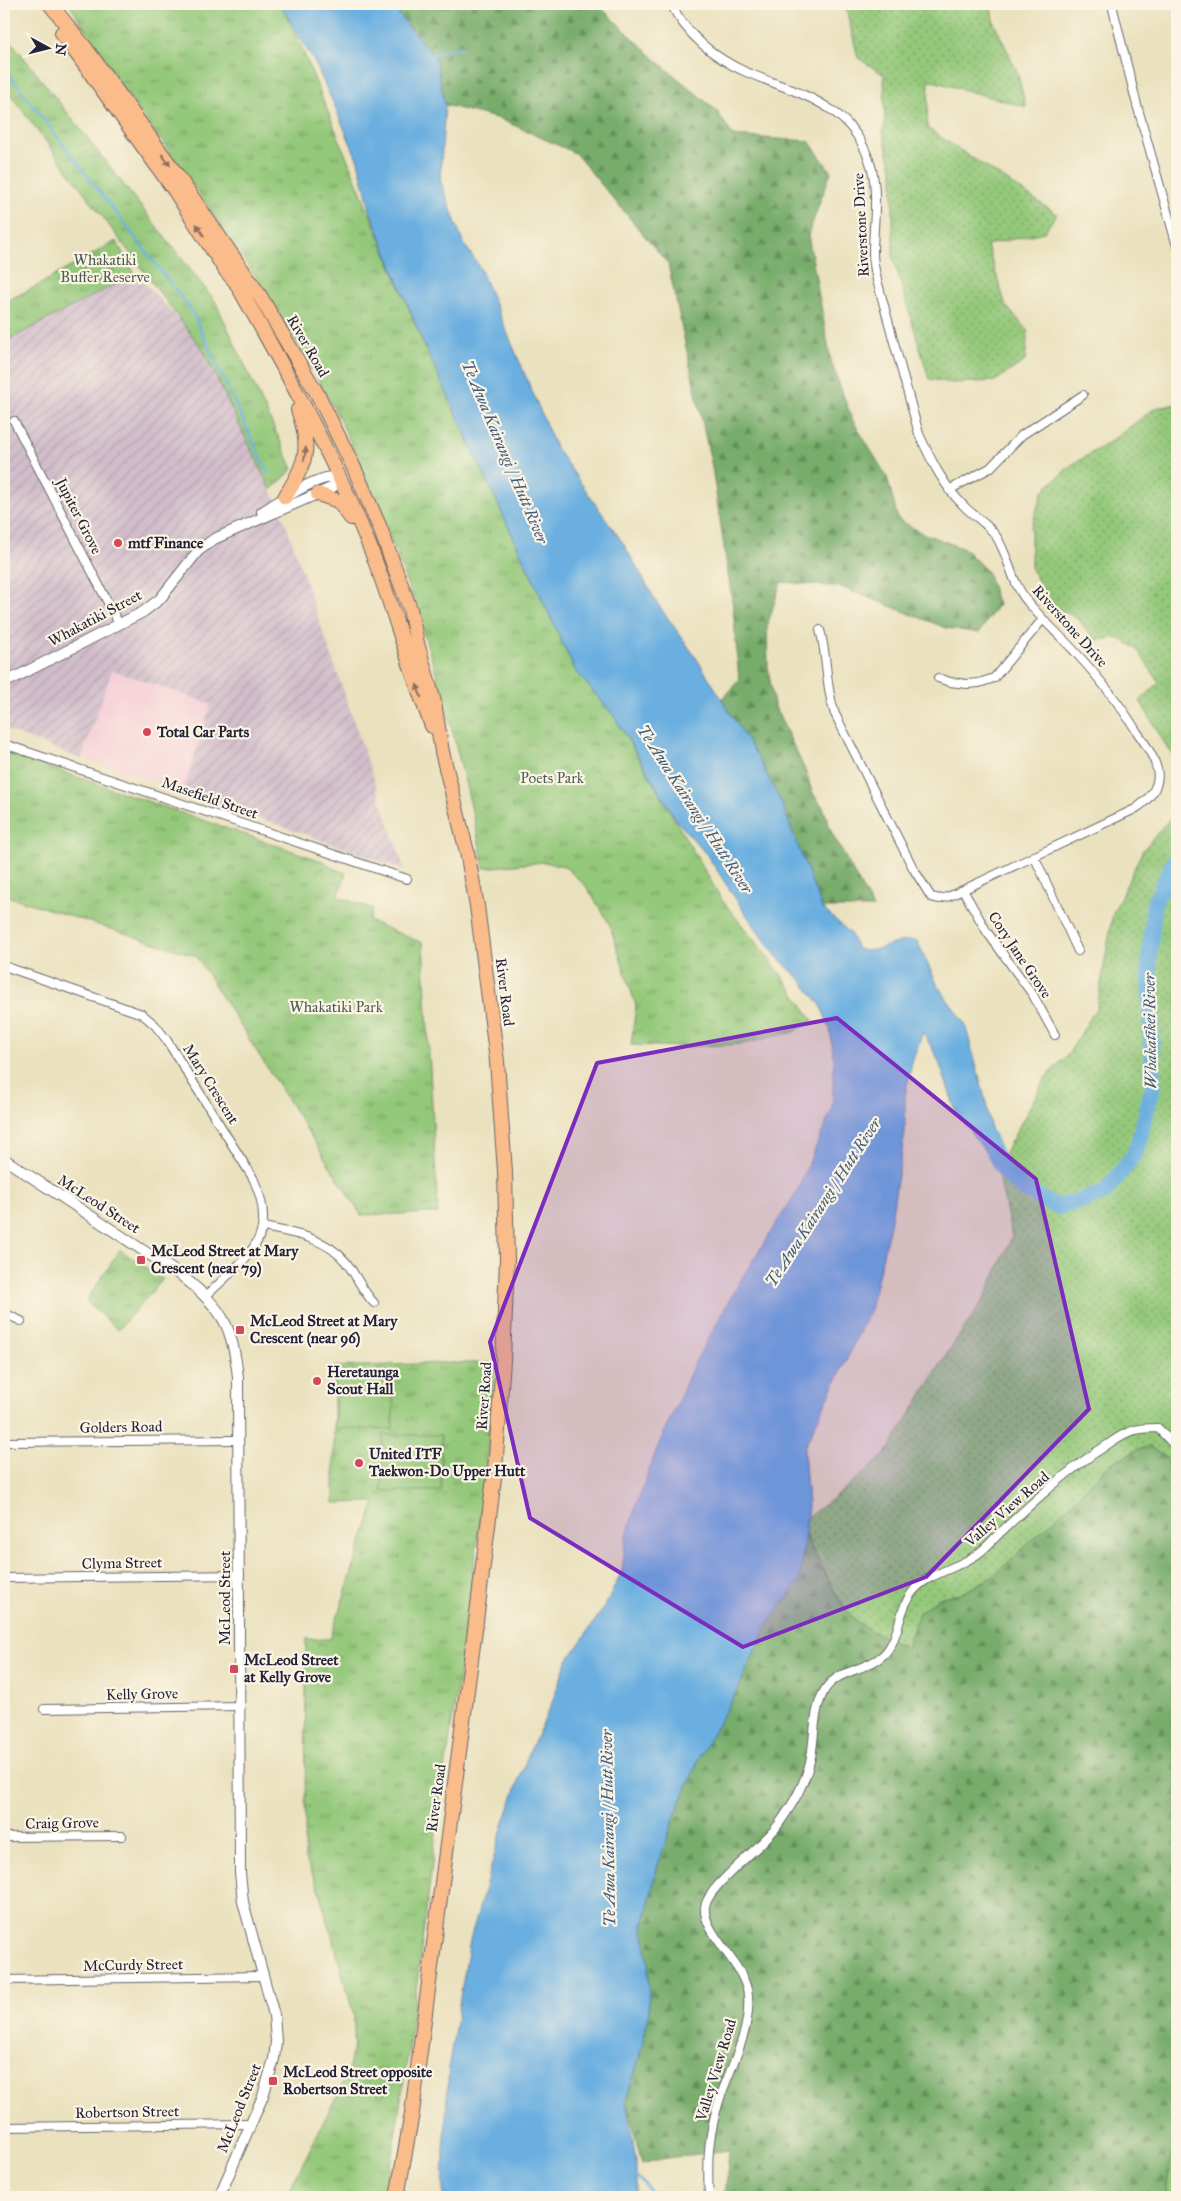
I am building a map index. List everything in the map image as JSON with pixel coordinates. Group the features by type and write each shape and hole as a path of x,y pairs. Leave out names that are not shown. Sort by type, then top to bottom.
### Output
{"highway":[{"name":"River Road","path":"41,4 175,191 226,271 235,280 283,365 338,476 373,555 442,752"},
{"name":"River Road","path":"50,4 87,50 172,168 260,296 298,360 355,470 380,528 410,609 417,643 434,702 442,752 467,852 477,906 492,1011 505,1172 506,1297 500,1412 490,1508 401,2197"},
{"path":"226,271 230,283 270,353 298,409 305,428 307,440 305,461 285,497"},
{"path":"244,275 254,299 289,359 338,456 340,467 338,476 347,479 354,488 417,643"},
{"path":"318,494 338,501 345,508 353,522 383,597 392,610"},
{"name":"River Road","path":"397,2197 409,2133"}],"street":[{"name":"Riverstone Drive","path":"671,4 685,27 711,52 744,71 806,94 828,106 846,121 865,150 875,186 873,256 877,280 920,434 949,490 964,506 991,529 997,538 1020,591 1043,619 1082,659 1126,714 1152,755 1158,770 1158,779 1152,794 1143,804 963,890 945,898 936,898 927,893 922,885 835,714 830,696 824,645 820,630"},
{"path":"1114,4 1113,9 1137,105 1177,246"},
{"path":"949,490 990,468 1022,435 1083,395"},
{"name":"Jupiter Grove","path":"14,421 119,624"},
{"name":"Whakatiki Street","path":"236,528 333,487 338,476"},
{"name":"Whakatiki Street","path":"4,683 156,603 198,551 285,497 328,477 338,476"},
{"path":"938,678 967,684 979,683 994,678 1043,619"},
{"name":"Masefield Street","path":"4,744 407,879"},
{"path":"1034,856 1078,951"},
{"name":"Cory Jane Grove","path":"963,890 987,932 1033,995 1055,1035"},
{"name":"Mary Crescent","path":"4,966 142,1014 155,1025 166,1039 252,1178 262,1198 263,1227 258,1241 248,1255 206,1296"},
{"name":"McLeod Street","path":"4,1159 182,1276 206,1296 224,1320 234,1344 238,1378 241,1883 248,1929 274,2016 276,2041 269,2078 219,2197"},
{"path":"263,1227 306,1236 335,1251 374,1303"},
{"path":"4,1313 21,1321"},
{"name":"Valley View Road","path":"709,2197 708,2146 719,2100 743,2035 748,1997 746,1982 708,1920 705,1908 709,1895 760,1846 792,1805 804,1783 811,1758 817,1711 823,1692 832,1681 841,1675 883,1656 892,1642 906,1600 917,1587 978,1555 1001,1532 1087,1458 1126,1433 1142,1428 1158,1428 1177,1448"},
{"name":"Golders Road","path":"4,1442 238,1440"},
{"name":"Clyma Street","path":"4,1578 240,1575"},
{"name":"Kelly Grove","path":"44,1709 241,1706"},
{"name":"Craig Grove","path":"4,1837 122,1836"},
{"name":"McCurdy Street","path":"4,1980 262,1976"},
{"name":"Robertson Street","path":"4,2127 250,2124"}],"highlighted area":[{"path":"837,1018 1036,1179 1089,1409 926,1577 743,1647 530,1518 490,1342 597,1063"}],"shaded area":[{"path":"135,274 195,335 271,490 286,524 405,870 183,791 211,704 112,670 81,759 4,729 4,342"},
{"name":"Total Car Parts","path":"111,670 212,704 183,791 82,758"}],"green space":[{"name":"Poets Park","path":"69,4 280,4 293,27 421,338 575,670 614,716 722,900 780,973 813,1020 794,1032 743,1044 687,1047 631,1045 636,1006 609,923 586,886 564,866 544,862 484,868 474,818 453,734 424,633 389,534 341,422 312,368 255,275 193,185 97,53 92,39"},
{"path":"390,4 597,4 655,59 717,111 733,136 809,141 831,172 808,235 831,361 852,419 887,477 898,519 920,532 965,549 987,571 998,605 979,633 946,628 841,587 781,582 767,626 768,668 774,705 806,772 812,792 823,807 832,833 873,908 822,908 799,849 716,706 739,680 733,607 712,467 668,264 575,153 500,119 445,105 436,59"},
{"path":"845,4 990,4 994,23 1017,71 1026,107 929,80 927,128 1057,214 1044,232 987,245 1006,306 1028,331 1025,361 995,381 953,383 929,379 893,257 893,173 883,132 885,124 884,75 858,58"},
{"path":"4,32 215,301 293,469 271,490 203,350 4,86"},
{"name":"Whakatiki Buffer Reserve","path":"116,241 135,274 4,342 4,302 37,286"},
{"path":"1177,404 1177,758 1168,749 1140,701 1159,682 1136,648 1118,638 1095,640 1078,619 1054,606 1031,569 1031,527 1043,491 1070,466 1111,441 1155,408"},
{"name":"Whakatiki Park","path":"4,752 325,862 332,868 346,873 338,897 373,909 369,921 423,943 438,1213 361,1215 196,956 4,895"},
{"path":"1177,814 1177,1508 1176,1481 1165,1457 1150,1447 1139,1449 1109,1464 1075,1500 994,1576 964,1592 939,1598 919,1612 907,1648 870,1630 852,1616 826,1577 800,1523 840,1493 886,1454 948,1352 984,1299 1012,1237 997,1167 1046,1077 1069,1053 1097,1007 1113,913 1143,850 1172,816"},
{"path":"120,1250 163,1279 118,1330 86,1301"},
{"path":"495,1363 485,1481 464,1646 441,1794 406,2068 385,2197 286,2197 347,2075 354,2044 354,2016 319,1889 305,1857 306,1639 330,1639 375,1502 334,1503 334,1367"},
{"path":"335,1373 393,1373 393,1429 335,1428"},
{"path":"383,1435 441,1435 441,1491 382,1491"},
{"path":"1150,1447 1165,1456 1176,1481 1177,2125 1166,2192 1177,2194 1177,2197 725,2197 729,2150 661,2159 642,2164 626,2100 638,2062 649,2015 648,1963 643,1927 657,1868 674,1818 699,1758 739,1687 784,1585 800,1523 826,1577 852,1616 870,1630 907,1648 919,1612 939,1598 964,1592 994,1576 1075,1500 1109,1464 1139,1449"},
{"path":"1177,2125 1177,2194 1166,2192"}],"water":[{"name":"Te Awa Kairangi / Hutt River","path":"280,4 390,4 436,59 445,105 440,180 463,242 479,266 556,448 623,543 657,603 697,659 757,756 781,802 822,908 850,933 857,949 865,951 909,940 917,941 938,986 965,1024 986,1102 997,1167 957,1114 938,1059 923,1032 912,1062 905,1096 905,1133 890,1225 870,1310 804,1448 808,1505 800,1579 765,1628 739,1687 699,1758 674,1818 657,1868 643,1927 648,1963 649,2015 638,2062 626,2100 636,2160 636,2197 443,2197 449,2063 470,1940 503,1825 528,1755 550,1708 566,1663 605,1606 622,1571 626,1537 638,1500 656,1451 696,1360 744,1274 797,1191 832,1109 834,1061 830,1029 820,1004 800,979 777,957 707,855 677,821 614,716 575,670 421,338 371,213 358,161 336,109 316,65"}],"waterway":[{"path":"428,55 461,47"},
{"path":"4,68 191,310 268,473"},
{"name":"Whakatīkei River","path":"988,1138 1000,1165 1014,1182 1032,1194 1058,1207 1105,1193 1136,1152 1153,1086 1149,964 1154,903 1177,856"},
{"path":"636,2176 653,2197"}],"place":[{"name":"mtf Finance","path":"118,543"},
{"name":"Total Car Parts","path":"147,732"},
{"name":"McLeod Street at Mary Crescent (near 79)","path":"141,1260"},
{"name":"McLeod Street at Mary Crescent (near 96)","path":"240,1330"},
{"name":"Heretaunga Scout Hall","path":"317,1381"},
{"name":"United ITF Taekwon-Do Upper Hutt","path":"359,1463"},
{"name":"McLeod Street at Kelly Grove","path":"234,1669"},
{"name":"McLeod Street opposite Robertson Street","path":"273,2081"}]}
